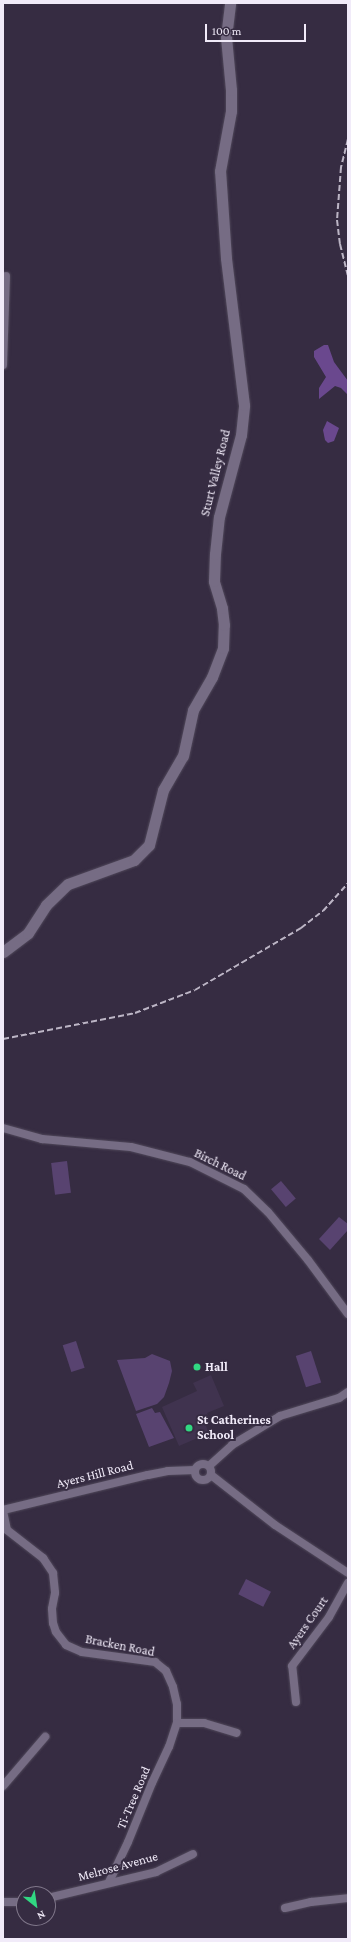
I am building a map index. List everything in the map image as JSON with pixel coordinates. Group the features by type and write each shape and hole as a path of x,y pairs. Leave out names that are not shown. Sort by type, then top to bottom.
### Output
{"street":[{"name":"Sturt Valley Road","path":"3,952 28,933 46,905 68,884 134,860 148,845 163,790 183,756 194,710 212,677 223,648 224,625 222,608 214,581 215,554 219,517 241,435 244,405 226,258 220,171 231,111 231,90 226,37 230,3"},
{"path":"3,365 6,276"},
{"name":"Birch Road","path":"3,1128 42,1139 131,1148 190,1162 244,1189 273,1218 348,1314"},
{"path":"209,1466 232,1445 280,1416 339,1398 348,1392"},
{"path":"209,1466 200,1464 195,1470 195,1476 199,1480 204,1480 211,1475"},
{"path":"209,1466 211,1475 275,1525 348,1573"},
{"name":"Ayers Hill Road","path":"3,1511 148,1474 168,1471 195,1470"},
{"name":"Bracken Road","path":"3,1511 7,1530 44,1558 53,1573 55,1594 52,1609 56,1632 66,1645 82,1652 155,1662 166,1671 173,1687 177,1704 177,1722"},
{"name":"Ayers Court","path":"296,1702 292,1666 329,1617 348,1582"},
{"path":"177,1722 204,1723 236,1733"},
{"name":"Ti-Tree Road","path":"109,1882 128,1842 152,1783 170,1747 177,1722"},
{"path":"3,1786 45,1737"},
{"name":"Melrose Avenue","path":"56,1896 156,1872 193,1854"},
{"path":"285,1908 310,1902 348,1898"},
{"path":"3,1902 16,1902"}],"shaded area":[{"path":"324,345 328,345 334,362 348,381 348,395 341,388 335,386 319,399 319,388 326,377 314,357 314,351"},
{"path":"327,421 339,428 334,441 328,443 325,440 323,430"},
{"path":"67,1161 71,1193 55,1195 51,1163"},
{"path":"281,1181 296,1199 286,1207 271,1189"},
{"path":"339,1217 348,1224 348,1230 330,1250 319,1239"},
{"path":"76,1341 85,1368 71,1372 63,1345"},
{"path":"311,1351 321,1382 306,1387 296,1356"},
{"path":"152,1354 170,1361 172,1371 169,1383 164,1397 157,1404 136,1411 117,1360 145,1358"},
{"path":"211,1375 224,1406 207,1413 211,1421 205,1424 209,1433 179,1446 162,1407 197,1391 193,1383"},
{"path":"152,1408 155,1413 160,1412 174,1438 149,1447 136,1414"},
{"path":"246,1579 271,1592 263,1607 238,1594"}],"railway":[{"path":"348,139 341,167 337,220 340,244 348,275"},
{"path":"3,1039 135,1013 195,990 301,928 323,911 348,883"}],"place":[{"name":"Hall","path":"197,1367"},
{"name":"St Catherines School","path":"189,1428"}]}
